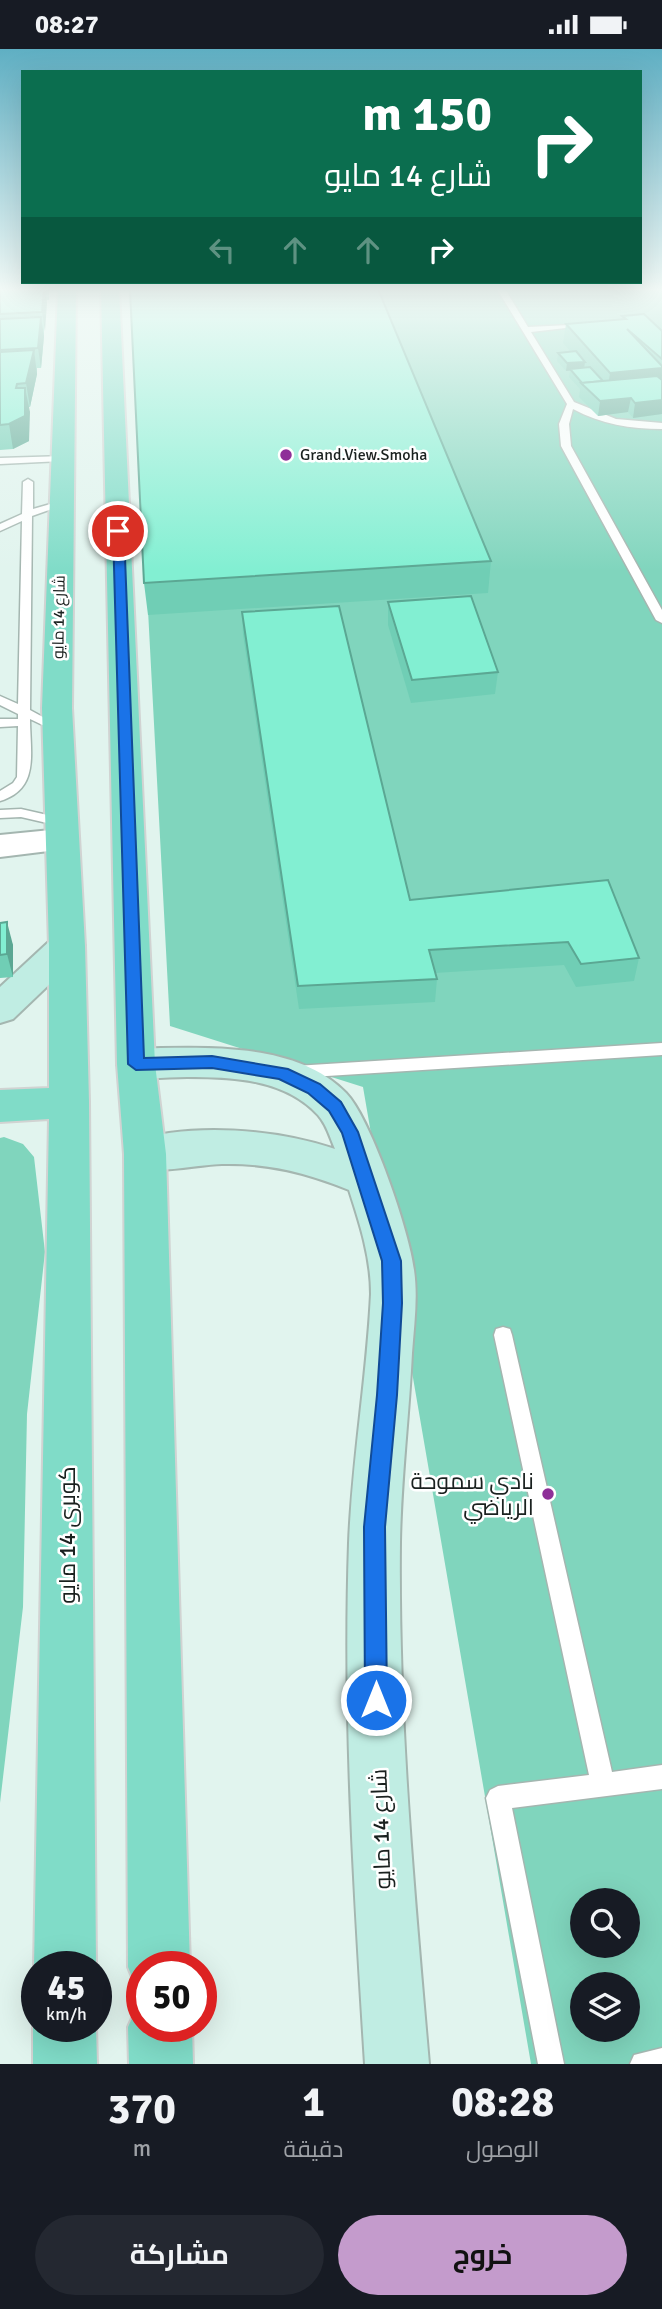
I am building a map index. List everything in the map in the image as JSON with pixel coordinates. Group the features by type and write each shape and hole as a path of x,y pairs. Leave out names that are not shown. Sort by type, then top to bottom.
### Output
{"main road":[{"name":"شارع 14 مايو","path":"65,383 57,728 67,946 69,1102"},
{"path":"113,383 136,1064 145,1154 159,1951"},
{"path":"0,1009 67,946"},
{"name":"شارع 14 مايو","path":"136,1064 212,1062 282,1073 314,1089 335,1107 350,1132 391,1261 393,1279 387,1395 374,1527 377,1751 384,1912 397,2064"},
{"path":"0,1106 69,1102"},
{"name":"كوبرى 14 مايو","path":"65,1951 69,1102"},
{"path":"145,1154 254,1147 290,1152 365,1178"},
{"path":"65,2042 65,2064"},
{"path":"160,2042 161,2064"}],"street":[{"path":"0,846 61,831"}],"lane":[{"path":"558,383 571,404 589,415 614,422 662,426"},
{"path":"571,404 564,417 562,432 566,446 662,620"},
{"path":"0,461 62,458"},
{"path":"0,797 18,786 23,777 28,482"},
{"path":"0,528 61,504"},
{"path":"0,700 24,717 57,728"},
{"path":"0,723 24,717"},
{"path":"0,814 21,813 61,831"},
{"path":"282,1073 662,1049"},
{"path":"503,1335 603,1785"},
{"path":"551,2064 498,1798 662,1777"},
{"path":"643,2064 662,2061"}],"green space":[{"name":"نادي سموحة الرياضي","path":"136,383 662,383 662,2064 531,2064 363,1087 170,1026"},
{"path":"0,1138 23,1144 34,1157 45,1252 27,1414 23,1607 0,1803"}],"building":[{"path":"0,383 26,383 17,384 16,388 25,388 25,416 9,424 0,425"},
{"name":"Grand.View.Smoha","path":"134,383 417,383 491,561 144,583"},
{"path":"581,383 662,383 662,400 635,403 631,398 600,401"},
{"path":"471,596 498,672 412,680 388,602"},
{"path":"339,606 410,900 608,880 639,958 581,964 568,942 429,950 437,979 298,986 242,612"},
{"path":"7,922 7,954 0,955 0,923"}],"place":[{"name":"Grand.View.Smoha","path":"286,455"},
{"name":"نادي سموحة الرياضي","path":"548,1494"}],"route":[{"path":"118,531 136,1064 212,1062 282,1073 314,1089 335,1107 350,1132 391,1261 393,1303 374,1527 376,1700"}]}
